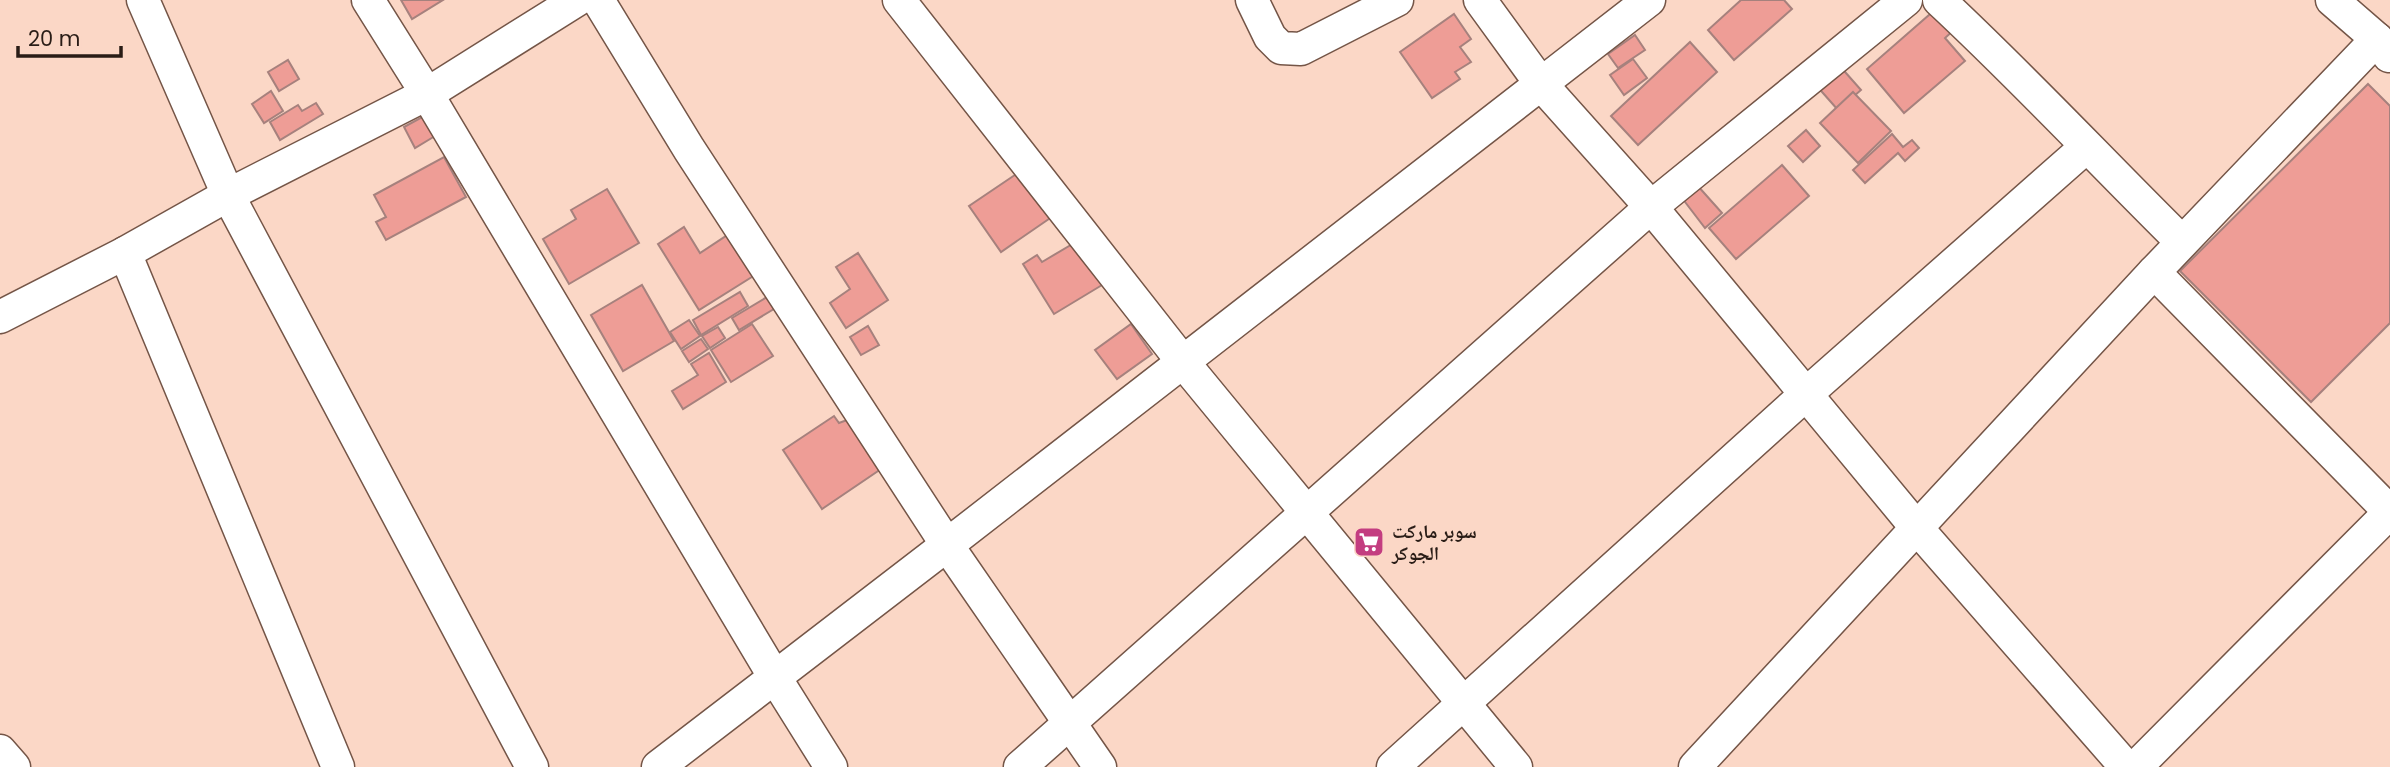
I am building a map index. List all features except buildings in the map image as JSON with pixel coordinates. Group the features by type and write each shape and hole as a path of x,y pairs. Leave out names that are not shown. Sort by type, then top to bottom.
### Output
{"street":[{"path":"143,0 228,195 532,767"},
{"path":"368,0 428,94 774,676 831,767"},
{"path":"0,317 125,253 228,195 428,94 577,0"},
{"path":"598,0 689,149 947,545 1100,767"},
{"path":"899,0 1183,362 1516,767"},
{"path":"1252,0 1270,37 1281,48 1301,49 1397,0"},
{"path":"1480,0 1541,83 1651,207 1916,527 2126,767"},
{"path":"657,767 1649,0"},
{"path":"1020,767 1651,207 1906,0"},
{"path":"1940,0 2007,63 2086,147 2182,242"},
{"path":"1695,767 2182,242 2383,48 2332,0"},
{"path":"1393,767 1805,395 2086,147"},
{"path":"125,253 338,767"},
{"path":"2136,767 2390,512 2154,272"},
{"path":"0,751 14,767"}],"place":[{"name":"سوبر ماركت الجوكر","path":"1369,542"}]}
